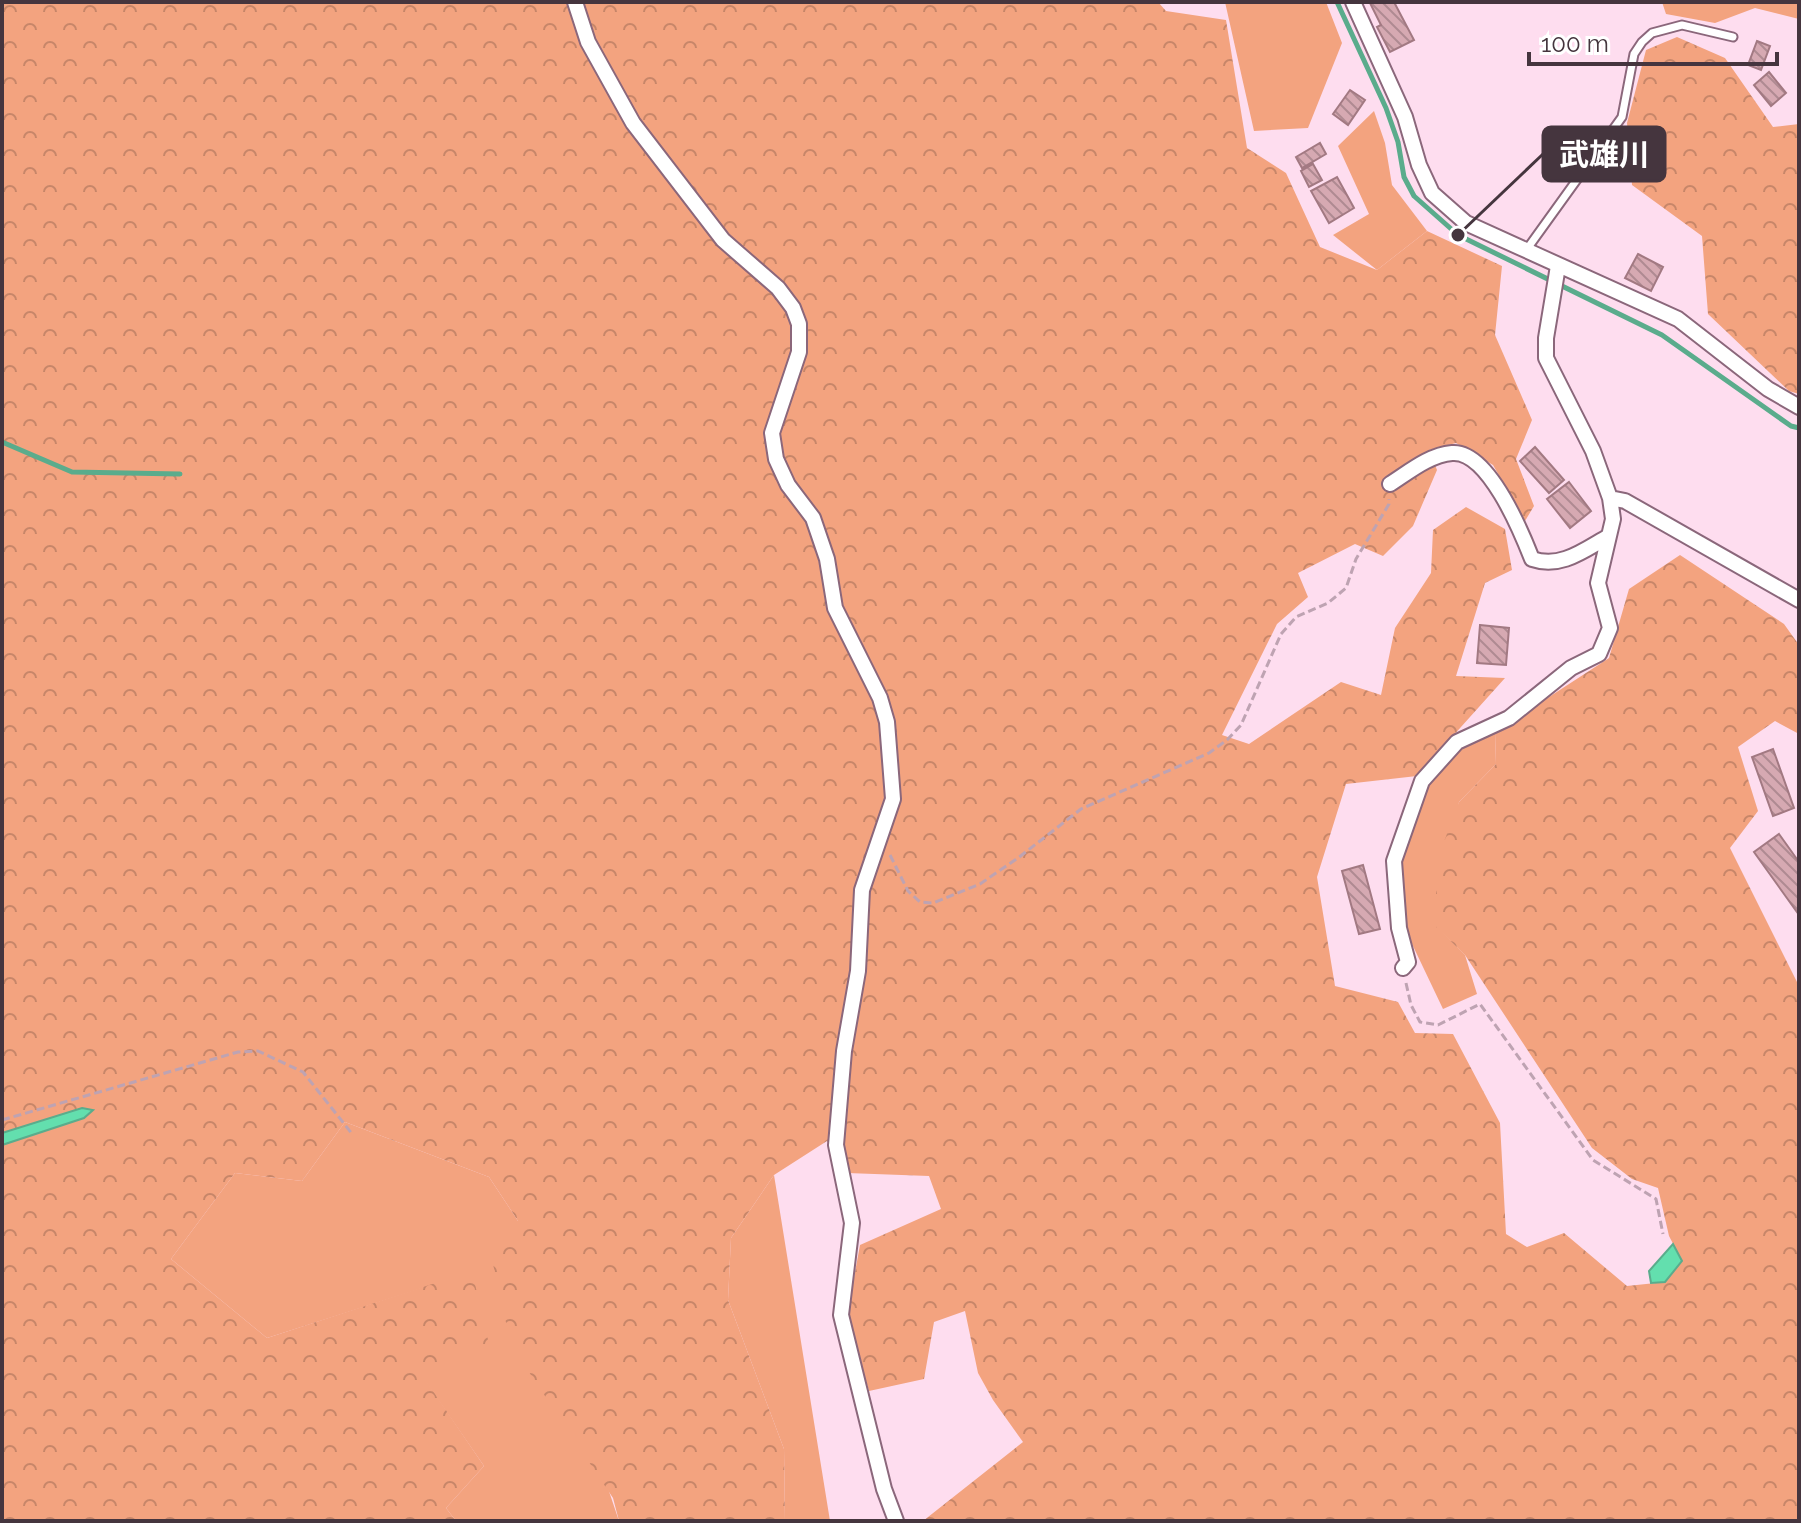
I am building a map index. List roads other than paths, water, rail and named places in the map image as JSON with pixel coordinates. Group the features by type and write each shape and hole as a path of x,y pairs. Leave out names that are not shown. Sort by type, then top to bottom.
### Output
{"street":[{"path":"575,2 588,42 633,123 723,240 778,288 793,308 799,324 799,352 772,433 776,459 788,485 813,518 827,559 835,608 880,698 887,722 893,799 862,890 858,971 844,1051 836,1145 852,1223 841,1315 884,1489 896,1521"},
{"path":"1353,2 1405,117 1419,165 1432,193 1466,223 1678,319 1768,389 1799,407"},
{"path":"1403,968 1408,962 1399,928 1394,861 1422,781 1457,742 1509,718 1571,668 1599,654 1610,628 1598,583 1613,519 1610,498 1593,451 1546,358 1546,338 1558,266"},
{"path":"1390,484 1427,461 1452,453 1463,455 1479,464 1494,482 1532,559 1547,564 1563,561 1609,536"},
{"path":"1610,498 1625,501 1799,600"}],"lane":[{"path":"1525,251 1622,117 1634,54 1642,42 1652,33 1682,25 1733,37"}],"waterway":[{"path":"1337,2 1386,108 1398,142 1404,177 1414,196 1458,235 1662,335 1791,426 1799,428"},
{"path":"2,442 72,472 180,474"}],"place":[{"name":"武雄川","path":"1458,235"}]}
